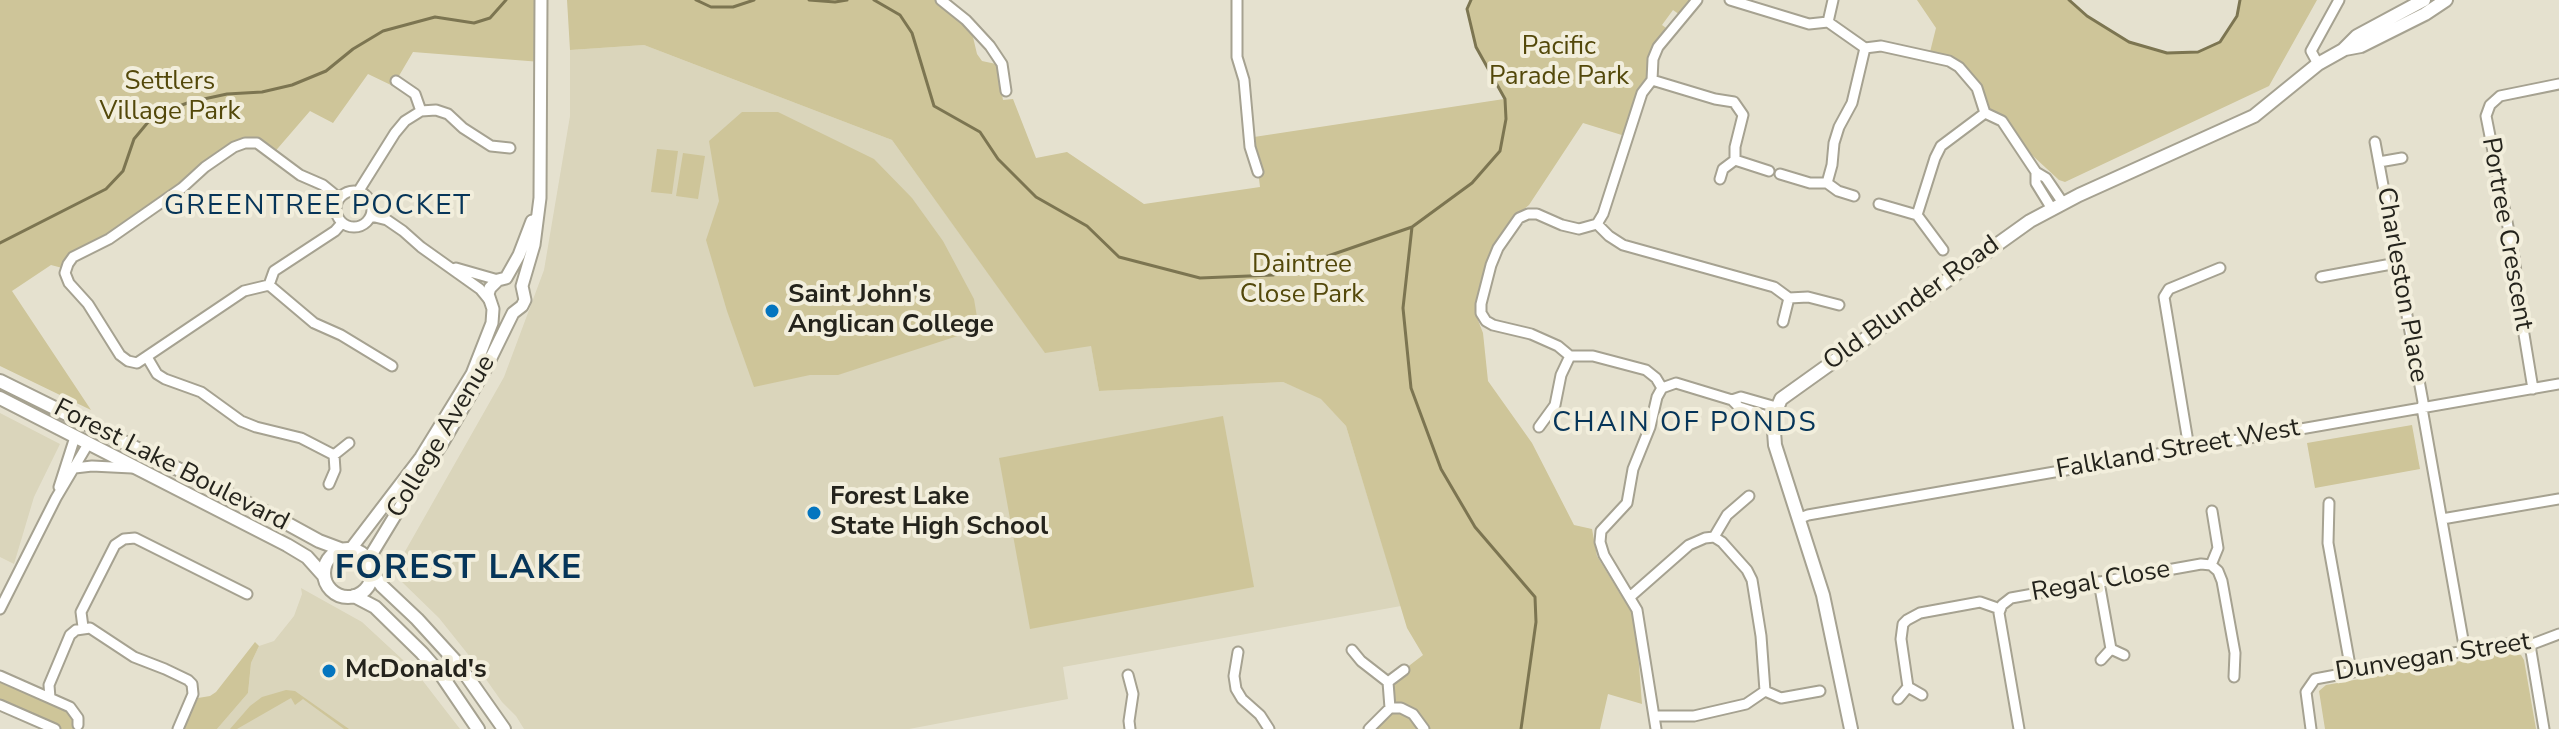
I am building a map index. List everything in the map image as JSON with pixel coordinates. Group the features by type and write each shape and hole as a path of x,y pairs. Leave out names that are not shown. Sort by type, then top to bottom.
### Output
{"main road":[{"name":"Old Blunder Road","path":"1774,412 1788,393 1991,247 2057,206 2254,116 2318,64 2343,50 2357,36 2424,0"},
{"name":"Old Blunder Road","path":"2343,50 2361,46 2446,0"},
{"name":"Forest Lake Boulevard","path":"0,381 86,432 135,468 307,557 324,576"},
{"name":"Forest Lake Boulevard","path":"0,398 86,432 277,518 319,541 346,550"},
{"path":"1774,412 1775,445 1823,595 1851,729"},
{"path":"370,565 371,577 366,589 354,596 341,597 327,585 324,576 326,562 336,552 357,551 370,565 382,586 459,665 504,729"},
{"path":"354,596 375,607 422,653 442,676 478,729"}],"street":[{"name":"College Avenue","path":"370,565 413,486 442,444 485,370 513,313 525,300 522,286 534,245 540,198 541,0"},
{"path":"941,0 966,20 990,46 1002,64 1006,91"},
{"path":"1237,0 1237,57 1244,80 1250,147 1258,172"},
{"path":"1662,388 1646,370 1593,356 1570,356 1558,346 1531,334 1493,325 1481,313 1481,304 1498,248 1519,218 1537,214 1579,229 1597,224 1603,214 1642,93 1652,80 1653,59 1658,47 1697,0"},
{"path":"1730,0 1809,24 1828,22 1865,48 1881,46 1949,61 1969,76 1977,88 1985,113 2002,121 2036,172 2046,178 2057,206"},
{"path":"1828,22 1833,0"},
{"path":"2318,64 2311,51 2339,0"},
{"path":"1827,183 1834,143 1852,103 1865,48"},
{"path":"1652,80 1734,102 1743,115 1735,160"},
{"path":"396,81 415,94 421,111"},
{"name":"Portree Crescent","path":"2533,389 2515,262 2486,116 2490,105 2500,96 2559,84"},
{"path":"358,192 395,133 405,121 421,111 436,110 448,114 491,146 510,148"},
{"path":"1917,215 1941,146 1985,113"},
{"name":"Charleston Place","path":"2375,142 2465,651"},
{"path":"269,285 244,291 137,363 120,355 65,273 73,257 109,239 182,188 205,167 245,143 257,143 300,175 323,185 339,198"},
{"name":"Charleston Place","path":"2379,162 2402,158"},
{"path":"1735,160 1769,171"},
{"path":"1720,179 1723,169 1735,160"},
{"path":"1780,174 1810,183 1827,183 1838,191 1854,196"},
{"path":"349,192 358,192 369,199 371,216 357,227 342,223 335,209 339,198 349,192"},
{"name":"College Avenue","path":"346,550 421,457 472,374 492,323 490,288 502,279 519,255 540,198"},
{"path":"1879,204 1917,215 1943,250"},
{"path":"371,216 387,220 449,265 480,289 502,314 513,313"},
{"path":"269,285 274,271 325,238 342,223"},
{"path":"1597,224 1623,245 1774,287 1789,298 1808,297 1839,305"},
{"path":"2321,277 2397,263"},
{"path":"449,265 502,279 515,279 522,286"},
{"path":"2189,448 2164,297 2169,289 2220,268"},
{"path":"269,285 314,323 341,335 392,366"},
{"path":"1783,322 1789,298"},
{"path":"1539,427 1555,405 1561,375 1570,356"},
{"path":"147,357 157,374 201,392 241,421 301,438 334,455"},
{"path":"1656,729 1637,610 1604,555 1601,531 1627,503 1633,469 1662,388 1676,383 1732,400 1741,397 1774,412"},
{"name":"Falkland Street West","path":"1798,519 2559,384"},
{"path":"56,498 75,468 86,432"},
{"path":"0,609 86,432"},
{"path":"334,455 349,443"},
{"path":"329,484 335,470 334,455"},
{"path":"75,468 135,468"},
{"path":"1714,537 1727,515 1749,496"},
{"path":"2442,519 2559,499"},
{"path":"2329,503 2328,543 2351,671"},
{"path":"2212,511 2218,548 2211,565 2222,581 2235,653 2234,677"},
{"path":"1631,596 1689,545 1714,537"},
{"path":"1654,716 1694,716 1746,704 1765,691 1761,636 1752,580 1747,570 1714,537"},
{"path":"83,627 81,612 115,545 124,539 135,538 247,594"},
{"name":"Regal Close","path":"2019,729 1999,617 2000,609 2011,598 2201,564 2211,565"},
{"path":"2099,582 2111,649"},
{"path":"1898,699 1908,687 1901,639 1903,624 1907,620 1920,613 1980,602 2000,609"},
{"path":"50,698 49,685 70,635 83,627 90,628 134,657 192,684 193,694 178,729"},
{"name":"Dunvegan Street","path":"2311,729 2306,701 2309,685 2324,675 2515,643 2530,645 2559,634"},
{"path":"2530,645 2544,729"},
{"path":"2111,649 2124,655"},
{"path":"2101,660 2111,649"},
{"path":"1352,650 1388,682 1390,708"},
{"path":"1238,652 1234,676 1236,689 1269,729"},
{"path":"1388,682 1404,670"},
{"path":"1128,675 1133,694 1130,729"},
{"path":"0,676 75,711 80,728"},
{"path":"36,692 49,685"},
{"path":"1908,687 1922,695"},
{"path":"1765,691 1781,698 1820,691"},
{"path":"0,705 26,716 33,727 55,729"},
{"path":"1369,729 1390,708 1401,708 1413,714 1424,729"}],"shaded area":[{"path":"644,45 892,140 1045,352 1091,345 1099,391 1283,382 1321,398 1346,426 1401,606 1063,667 1068,699 909,729 524,729 439,618 402,582 403,555 504,377 544,270 570,116 570,50"},
{"path":"0,413 60,444 34,497 14,564 0,557"},
{"path":"301,588 362,622 416,672 460,729 217,729 248,693 251,663 259,646 274,641 294,616 302,594"}],"green space":[{"name":"Settlers Village Park","path":"0,0 540,0 541,62 413,52 393,86 368,74 333,123 310,111 272,155 245,143 182,188 73,257 66,269 51,265 12,291 91,410 0,366"},
{"name":"Daintree Close Park","path":"567,0 935,0 961,20 973,37 982,61 996,64 1003,100 1013,99 1036,158 1067,152 1144,204 1260,187 1254,137 1504,99 1476,47 1467,9 1471,0 1691,0 1680,15 1673,10 1662,25 1669,30 1625,136 1583,123 1529,205 1511,220 1500,236 1481,279 1476,305 1476,315 1483,333 1488,381 1532,443 1574,525 1592,529 1597,556 1632,613 1636,626 1642,704 1608,694 1600,729 1369,729 1390,708 1388,682 1423,655 1407,628 1346,426 1321,399 1283,382 1099,391 1091,346 1045,353 892,140 644,45 570,50"},
{"path":"1917,0 2069,0 2087,16 2129,42 2167,53 2198,52 2220,42 2237,16 2240,0 2317,0 2269,86 2065,182 2033,156 2004,122 1988,110 1974,77 1966,68 1948,57 1930,52 1936,28"},
{"path":"742,112 778,112 874,159 912,198 943,241 974,299 979,329 838,375 810,375 754,387 706,240 719,201 709,141"},
{"path":"657,149 678,151 672,194 651,192"},
{"path":"683,153 705,156 698,199 676,196"},
{"path":"1223,416 1254,587 1030,629 999,458"},
{"path":"2412,425 2420,469 2315,488 2307,443"},
{"path":"255,642 259,646 251,663 248,693 217,729 184,729 198,698 216,692"},
{"path":"2511,652 2521,655 2524,660 2536,729 2325,729 2319,691 2326,685"},
{"path":"0,676 70,707 78,725 73,729 55,729 0,705"},
{"path":"286,690 295,691 349,729 344,729 303,699 295,705 291,698 237,729 230,729 262,697"}],"waterway":[{"path":"0,243 106,189 123,171 134,139 149,121 163,112 227,94 262,92 292,85 326,71 353,49 383,31 435,17 474,23 490,18 506,0"},
{"path":"696,0 711,7 733,7 754,0"},
{"path":"809,0 847,0"},
{"path":"874,0 900,15 912,33 934,106 980,132 998,159 1036,197 1087,226 1119,257 1200,278 1273,275 1412,227"},
{"path":"1471,0 1467,9 1476,47 1505,99 1506,119 1500,151 1472,183 1412,227 1403,308 1411,388 1441,469 1475,527 1535,597 1536,622 1521,729"},
{"path":"2069,0 2087,16 2129,42 2167,53 2198,52 2220,42 2237,16 2240,0"}],"place":[{"name":"Saint John's Anglican College","path":"772,311"},
{"name":"Forest Lake State High School","path":"814,513"},
{"name":"McDonald's","path":"329,671"}],"district":[{"name":"GREENTREE POCKET","path":"318,207"},
{"name":"CHAIN OF PONDS","path":"1685,424"},
{"name":"FOREST LAKE","path":"459,570"}],"park label":[{"name":"Pacific Parade Park","path":"1559,63"}]}
